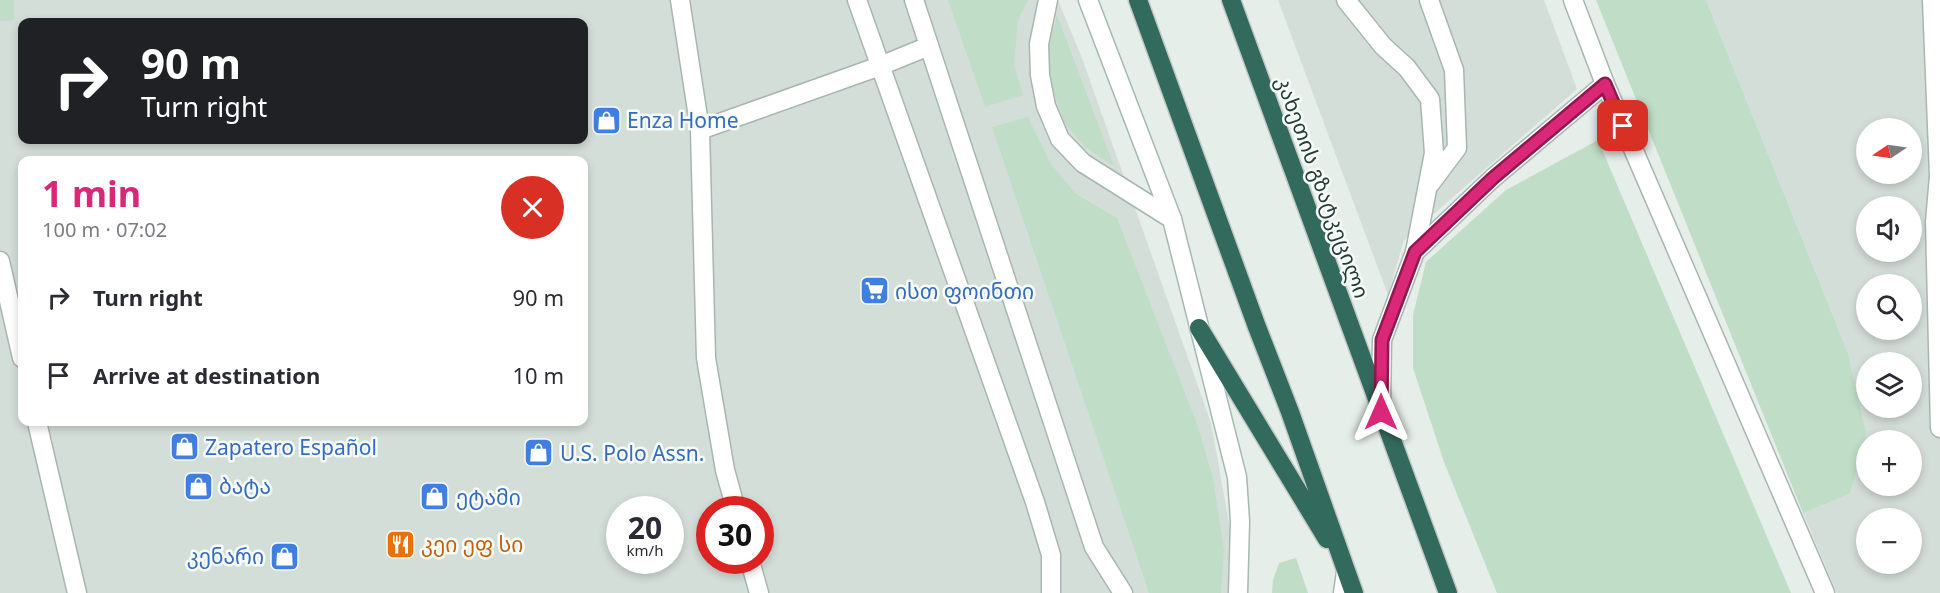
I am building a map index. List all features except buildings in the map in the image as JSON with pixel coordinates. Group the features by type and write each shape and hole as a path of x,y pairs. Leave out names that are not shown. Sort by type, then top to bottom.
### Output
{"highway":[{"path":"1138,0 1290,412 1354,593"},
{"name":"კახეთის გზატკეცილი","path":"1231,0 1448,593"},
{"path":"1199,328 1346,572"}],"street":[{"path":"680,0 700,130 706,358 724,470 732,496"},
{"path":"857,0 1035,502 1051,555 1051,593"},
{"path":"914,0 1094,547 1123,593"},
{"path":"1048,0 1039,44 1040,75 1046,106 1060,139 1083,163 1172,219"},
{"path":"1088,0 1172,219 1237,477 1240,520 1239,593"},
{"path":"1346,0 1383,45 1407,68 1430,99 1434,153 1415,252 1382,340 1381,412"},
{"path":"1427,188 1457,148 1454,70 1429,0"},
{"path":"1573,0 1605,84 1825,593"},
{"path":"1932,0 1939,176 1937,222 1940,428"},
{"path":"700,130 880,66 929,46"},
{"path":"1415,252 1493,178 1605,84"},
{"path":"0,261 18,340"},
{"path":"38,426 77,593"},
{"path":"1343,593 1346,572"},
{"path":"754,574 759,593"}],"shaded area":[{"name":"ისთ ფოინთი","path":"0,0 1058,0 1082,58 1211,423 1232,540 1230,593 0,593"},
{"path":"1278,0 1544,0 1577,89 1404,240 1388,295"},
{"path":"1706,0 1940,0 1940,593 1837,593 1803,513 1850,494 1856,474 1856,496 1922,496 1922,430 1866,430 1863,418 1922,418 1922,352 1856,352 1856,388 1848,353"}],"green space":[{"path":"0,0 14,0 14,20 0,21"},
{"path":"948,0 1028,0 1018,20 1014,65 1023,95 985,107"},
{"path":"1596,0 1706,0 1848,353 1856,388 1856,418 1863,418 1866,430 1856,430 1856,474 1850,494 1803,513"},
{"path":"1057,15 1114,166 1085,147 1065,124 1049,79 1048,52"},
{"path":"1028,117 1051,164 1076,194 1117,218 1197,424 1213,478 1224,550 1221,593 1149,593 992,127"},
{"path":"1598,140 1791,593 1497,593 1444,462 1413,368 1413,315 1426,262 1506,190"},
{"path":"1296,558 1308,593 1272,593 1273,580 1279,563"}],"place":[{"name":"Enza Home","path":"606,120"},
{"name":"ისთ ფოინთი","path":"874,291"},
{"name":"Zapatero Español","path":"184,447"},
{"name":"U.S. Polo Assn.","path":"539,453"},
{"name":"ბატა","path":"198,486"},
{"name":"ეტამი","path":"435,497"},
{"name":"კეი ეფ სი","path":"400,544"},
{"name":"კენარი","path":"285,556"}],"route":[{"path":"1381,412 1382,340 1415,252 1493,178 1605,84 1623,126"}]}
